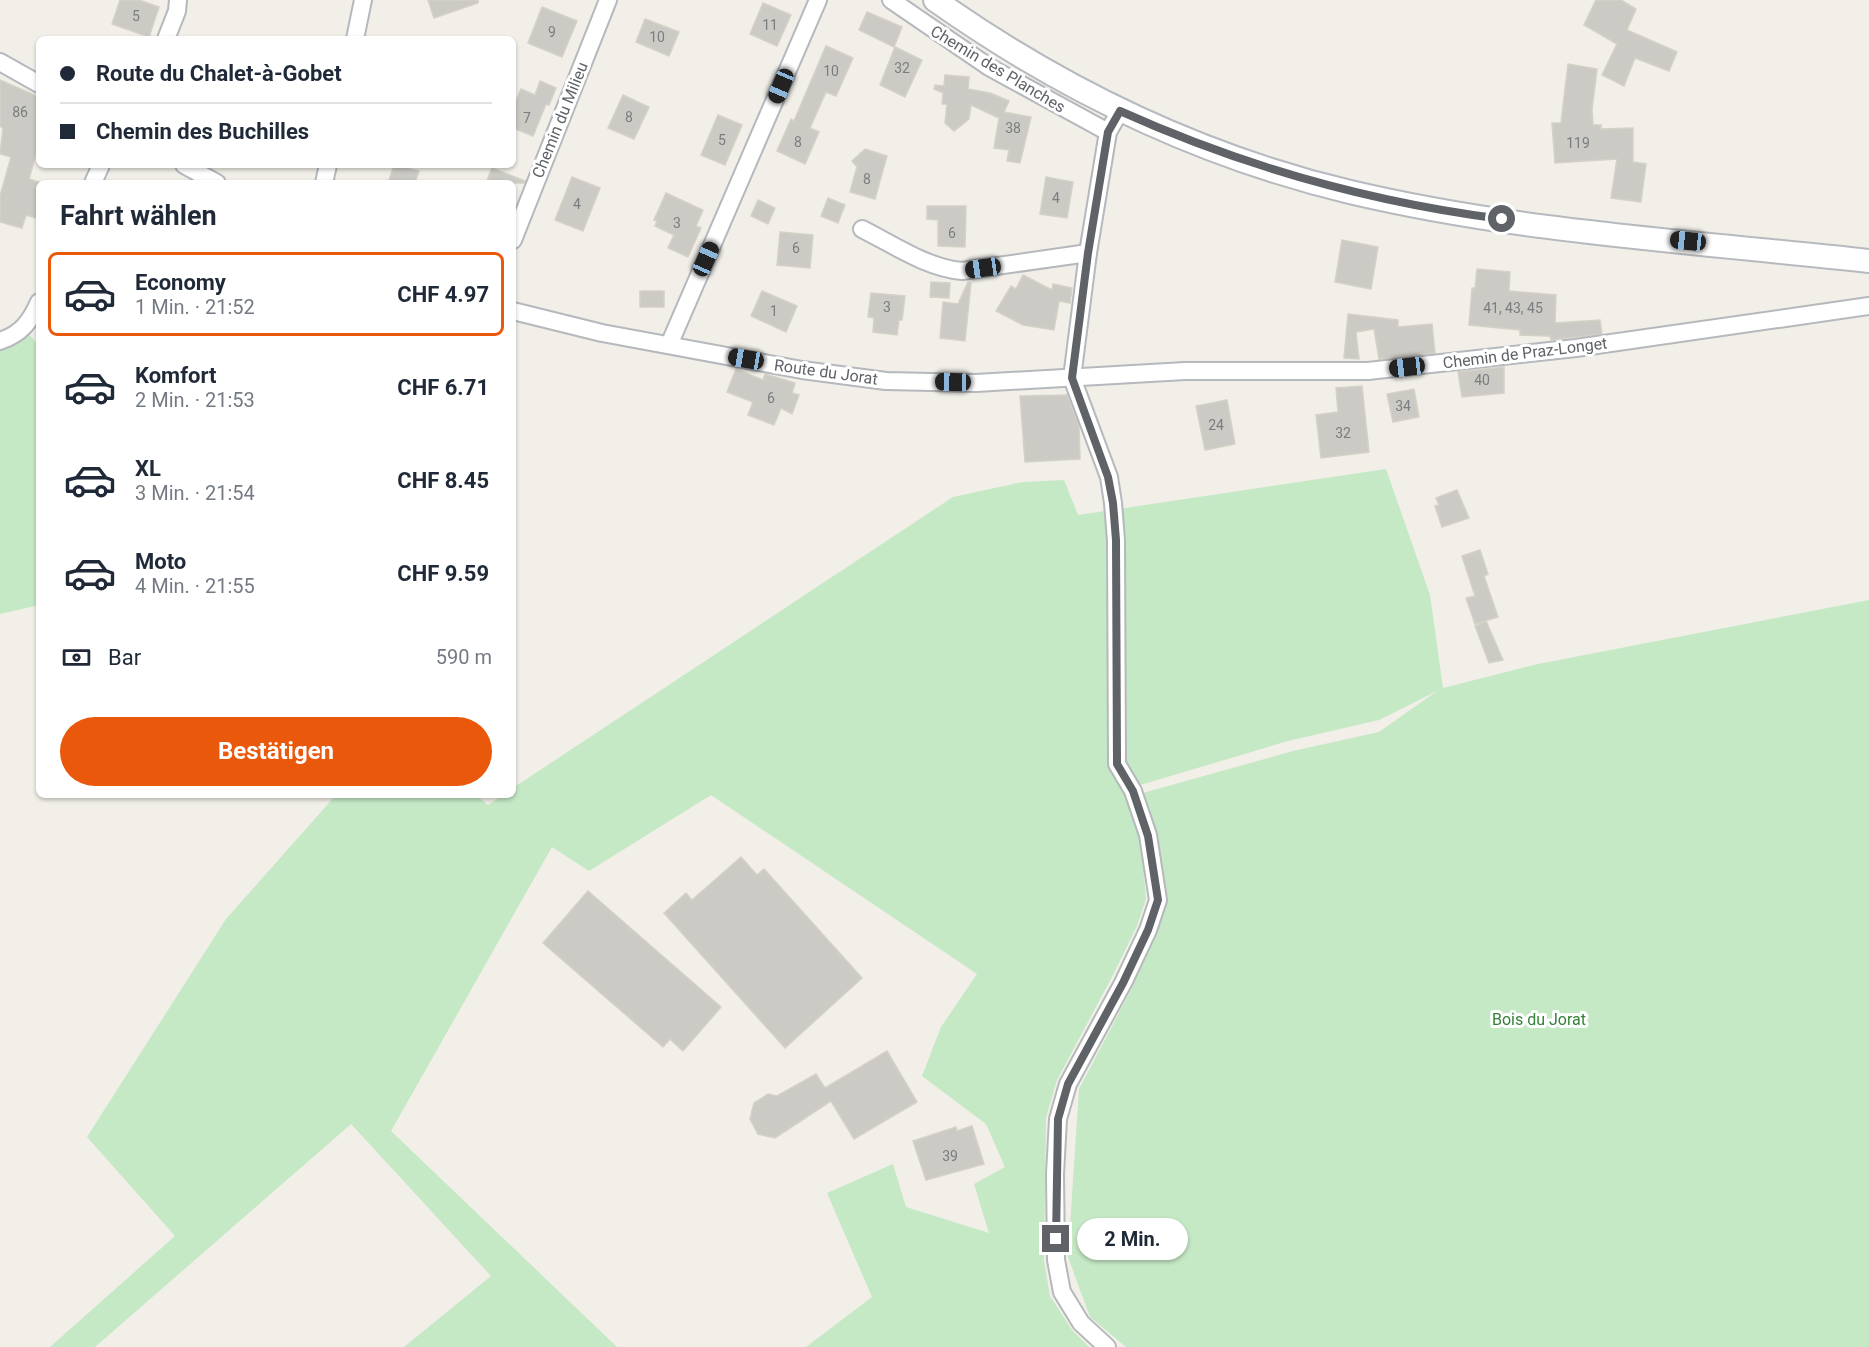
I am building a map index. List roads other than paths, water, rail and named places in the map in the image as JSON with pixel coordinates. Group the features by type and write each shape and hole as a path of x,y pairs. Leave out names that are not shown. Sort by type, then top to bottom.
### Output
{"main road":[{"path":"935,0 1025,60 1120,111 1196,144 1275,171 1402,203 1571,228 1869,261"}],"street":[{"path":"167,36 177,11 178,0"},
{"path":"356,36 363,0"},
{"name":"Chemin du Milieu","path":"516,232 608,0"},
{"path":"669,345 818,0"},
{"name":"Chemin des Planches","path":"891,0 989,67 1108,132"},
{"path":"0,62 36,82"},
{"path":"1107,1347 1082,1323 1062,1292 1056,1260 1058,1119 1068,1084 1123,983 1148,930 1158,900 1148,836 1133,791 1117,764 1116,540 1113,503 1108,477 1072,378 1088,253 1108,132 1120,111"},
{"path":"190,168 212,180"},
{"path":"862,229 935,266 949,270 962,271 1088,253"},
{"name":"Chemin de Praz-Longet","path":"1072,378 1185,371 1368,371 1576,348 1869,306"},
{"path":"0,341 13,337 24,328 36,307"},
{"name":"Route du Jorat","path":"516,312 669,345 802,370 886,381 975,383 1072,378"}],"park label":[{"name":"Bois du Jorat","path":"1539,1019"}]}
